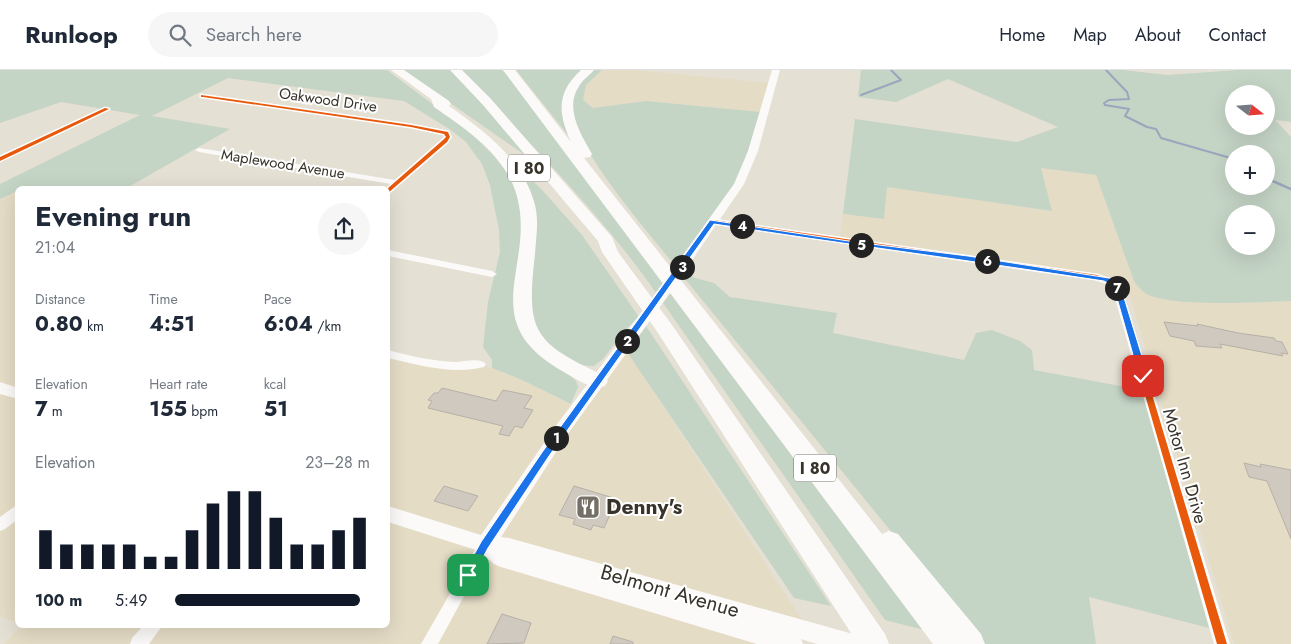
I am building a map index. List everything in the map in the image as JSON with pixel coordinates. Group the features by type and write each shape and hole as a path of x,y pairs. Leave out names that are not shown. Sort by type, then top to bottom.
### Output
{"highway":[{"name":"I 80","path":"397,70 494,139 527,166 550,188 598,242 610,252 664,329 875,644"},
{"path":"456,70 487,102 585,214 606,240 610,252"},
{"name":"I 80","path":"509,70 702,321 730,345 959,642"},
{"path":"588,70 576,80 569,92 566,106 568,118 577,140 599,176 634,223 641,241"},
{"path":"436,97 438,104 484,136 512,171 524,194 529,220 522,300 523,315 528,330 548,353 598,381"}],"street":[{"path":"429,644 485,545 546,453 739,184 746,171 776,70"},
{"name":"Oakwood Drive","path":"203,96 444,131 448,134 445,141 397,183"},
{"path":"0,159 107,108"},
{"name":"Maplewood Avenue","path":"199,150 397,183"},
{"path":"390,189 397,183"},
{"name":"Motor Inn Drive","path":"713,222 855,244 961,256 1084,275 1106,280 1114,284 1118,291 1222,644"},
{"path":"390,254 492,274"},
{"path":"390,354 442,366 480,364"},
{"path":"0,388 15,393"},
{"path":"0,525 15,512"},
{"name":"Belmont Avenue","path":"390,515 485,545 501,558 777,637 853,644"},
{"path":"138,644 152,628"}],"shaded area":[{"path":"602,70 636,70 770,83 761,112 646,101 593,108 583,100 586,85"},
{"path":"1041,168 1097,175 1134,281 1143,292 1161,299 1240,303 1291,301 1291,644 1234,644 1125,280 947,251 840,239 843,214 884,219 887,187 1052,211"},
{"path":"15,192 15,622 0,616 0,199"},
{"path":"624,346 810,632 774,621 770,644 4,644 19,628 390,628 390,354 442,366 480,364 520,379 578,408"}],"green space":[{"path":"0,70 387,70 471,133 494,156 514,182 523,216 514,311 516,321 524,337 535,350 548,362 576,381 578,387 571,404 520,379 492,368 492,360 483,347 488,302 500,252 499,230 490,185 482,164 466,142 451,130 404,101 228,78 152,116 230,129 130,186 15,186 15,192 0,199 0,184 140,115 61,102 0,123"},
{"path":"403,70 453,70 532,160"},
{"path":"460,70 502,70 515,83 665,283 656,293 587,206"},
{"path":"516,70 584,70 571,82 572,140"},
{"path":"592,70 602,70 586,85 583,100 593,108 646,101 761,112 741,172 730,193 676,267 612,186 582,140 573,118 570,100 572,91"},
{"path":"861,70 1123,70 1167,75 1239,70 1291,70 1291,122 1275,120 1291,137 1291,301 1215,303 1174,301 1157,298 1145,293 1134,281 1096,175 1041,168 1052,211 887,187 884,219 843,214 855,119 1017,142 1058,127 948,79 896,102 858,97"},
{"path":"514,162 544,192 582,235 639,317 624,331 603,359 594,366 574,362 556,351 542,335 532,317 525,181"},
{"path":"681,274 714,283 730,297 837,313 833,333 964,360 976,333 992,330 1020,341 1032,350 1034,370 1142,390 1209,628 1089,597 1096,644 983,644"},
{"path":"672,292 928,631 885,620 663,303"},
{"path":"646,326 831,606 794,598 627,352"}],"building":[{"path":"1164,322 1198,326 1197,324 1238,333 1274,338 1276,341 1282,342 1288,354 1281,353 1283,356 1220,344 1222,348 1196,346 1194,341 1170,336"},
{"path":"442,388 496,401 503,390 532,396 524,408 533,410 522,428 515,426 509,436 499,434 503,426 428,408 432,401 428,400"},
{"path":"1244,463 1291,470 1291,539 1267,481 1249,477"},
{"path":"444,486 478,496 468,511 434,501"},
{"name":"Denny's","path":"574,486 617,499 604,528 593,525 591,530 573,524 575,519 559,515"},
{"path":"502,614 531,623 524,643 487,644"},
{"path":"613,636 633,642 633,644 610,644"}],"waterway":[{"path":"861,95 901,80 891,70"},
{"path":"1106,70 1127,92 1129,99 1109,100 1104,103 1105,105 1129,109 1125,116 1147,127 1156,129 1161,138 1225,156"},
{"path":"1275,182 1291,189"}],"cycle path":[{"path":"203,96 411,126 446,133 448,137 445,141 390,189"},
{"path":"0,159 107,109"},
{"path":"713,222 1097,277 1111,282 1118,291 1222,644"}],"place":[{"name":"Denny's","path":"588,507"}],"route":[{"path":"468,575 485,545 546,453 713,222 873,247 968,258 1106,280 1114,284 1118,291 1143,376"}]}
